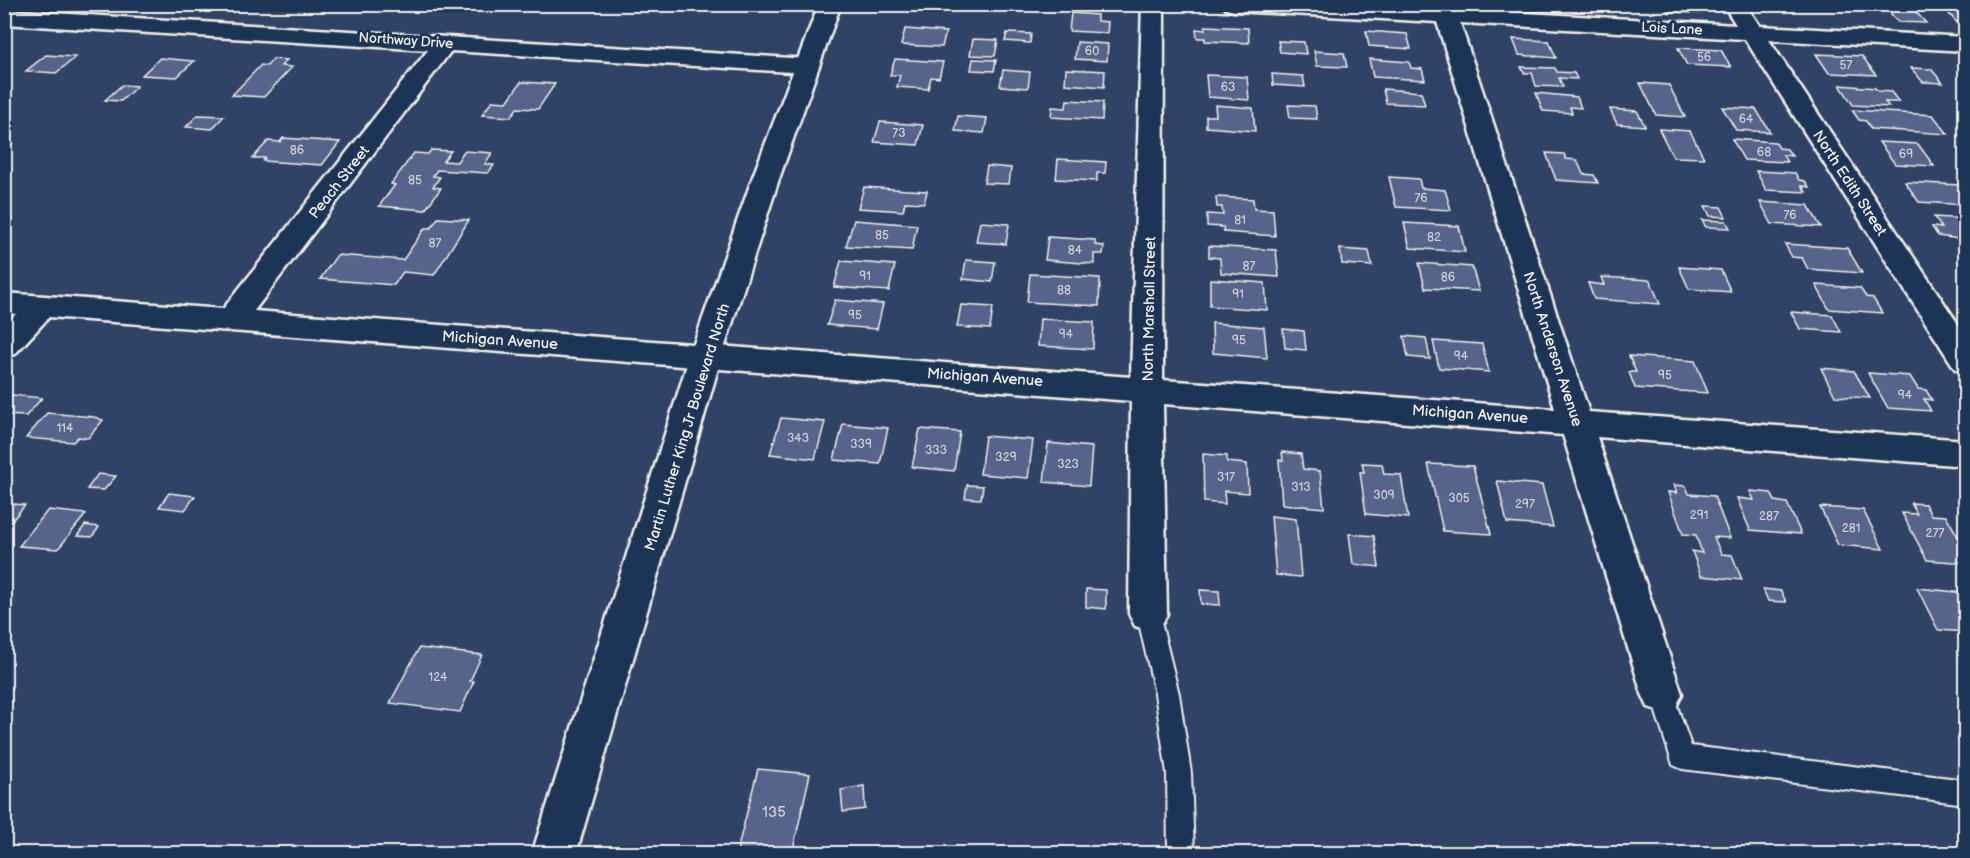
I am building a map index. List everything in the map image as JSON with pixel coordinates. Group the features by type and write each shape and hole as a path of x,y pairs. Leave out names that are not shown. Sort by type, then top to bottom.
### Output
{"street":[{"name":"Martin Luther King Jr Boulevard North","path":"554,854 610,680 706,356 760,192 830,4"},
{"name":"North Marshall Street","path":"1148,614 1148,389 1153,4"},
{"name":"Lois Lane","path":"1234,4 1445,10 1752,33 1965,44"},
{"name":"North Edith Street","path":"1734,4 1965,361"},
{"name":"North Anderson Avenue","path":"1445,10 1662,694"},
{"name":"Northway Drive","path":"4,17 807,66"},
{"name":"Peach Street","path":"231,320 445,43"},
{"name":"Michigan Avenue","path":"4,303 1965,453"},
{"path":"4,346 42,305"}],"lane":[{"path":"1148,614 1167,694 1179,772 1181,854"},
{"path":"1662,694 1682,757 1965,792"}],"building":[{"path":"1664,4 1694,4 1699,13 1668,12"},
{"path":"1941,5 1966,6 1966,27 1961,27"},
{"path":"1886,8 1913,9 1926,23 1898,22"},
{"path":"1071,13 1097,15 1097,21 1108,22 1107,33 1069,31"},
{"path":"1205,26 1248,28 1249,43 1205,41 1205,38 1197,38 1196,29 1205,30"},
{"path":"905,29 946,32 942,47 901,45"},
{"path":"1366,31 1407,34 1411,49 1369,46"},
{"path":"1007,33 1031,34 1030,43 1005,41"},
{"path":"973,39 998,40 995,56 970,55"},
{"path":"1513,39 1549,41 1556,58 1519,55"},
{"path":"1278,41 1304,42 1306,54 1280,52"},
{"path":"1077,42 1108,44 1107,61 1075,59"},
{"path":"1678,48 1721,50 1731,67 1687,65"},
{"path":"1314,51 1344,53 1347,67 1317,66"},
{"path":"1816,54 1862,56 1876,75 1829,73"},
{"path":"46,55 76,57 56,73 26,71"},
{"path":"160,58 194,61 177,77 142,75"},
{"path":"273,59 287,60 281,66 292,67 264,97 232,95 261,65 267,66"},
{"path":"895,59 943,62 939,78 931,77 928,89 897,87 900,75 890,75"},
{"path":"973,59 996,60 994,71 971,70"},
{"path":"1369,59 1409,62 1411,68 1422,69 1425,80 1373,77"},
{"path":"1521,67 1555,68 1557,72 1574,73 1577,79 1559,78 1563,87 1536,86 1532,73 1524,73"},
{"path":"1911,68 1931,69 1943,83 1923,82"},
{"path":"1066,69 1105,71 1104,87 1065,84"},
{"path":"1003,70 1030,72 1028,88 1000,86"},
{"path":"1272,74 1303,76 1305,87 1273,85"},
{"path":"1206,75 1247,77 1249,100 1208,97"},
{"path":"521,82 555,84 538,109 517,108 511,117 482,115 492,101 507,102"},
{"path":"1640,83 1669,85 1685,117 1656,115"},
{"path":"122,85 137,86 121,101 105,100"},
{"path":"1840,85 1891,92 1899,102 1885,102 1889,107 1853,105"},
{"path":"1383,89 1421,92 1425,105 1386,103"},
{"path":"1536,93 1577,97 1581,108 1570,107 1572,113 1543,111"},
{"path":"1067,100 1103,102 1102,120 1051,117 1052,107 1066,108"},
{"path":"1215,105 1253,108 1255,131 1206,127 1206,116 1216,116"},
{"path":"1288,105 1315,106 1317,119 1290,118"},
{"path":"1722,107 1756,109 1770,132 1736,130"},
{"path":"1610,109 1637,111 1645,126 1617,124"},
{"path":"1852,110 1933,115 1948,134 1871,129 1866,121 1859,120"},
{"path":"198,115 224,116 212,129 186,127"},
{"path":"958,116 987,118 984,133 955,131"},
{"path":"880,122 923,125 918,145 874,142"},
{"path":"1659,129 1690,131 1704,158 1673,157"},
{"path":"283,138 340,142 322,165 263,161 265,158 253,158 268,141 280,142"},
{"path":"1732,139 1775,142 1779,148 1787,149 1792,156 1783,155 1787,162 1744,160"},
{"path":"1879,142 1918,144 1934,166 1895,164"},
{"path":"431,150 451,151 443,161 457,162 464,151 492,153 485,164 494,165 488,173 437,170 433,176 440,177 433,187 441,188 425,210 379,206 395,185 391,184 414,153 428,154"},
{"path":"1546,153 1564,154 1566,159 1577,160 1583,174 1594,175 1598,183 1556,180"},
{"path":"1058,159 1106,162 1105,173 1097,173 1097,181 1056,179"},
{"path":"987,166 1011,168 1009,184 984,183"},
{"path":"1756,171 1795,173 1799,180 1805,181 1809,187 1802,186 1806,192 1766,190"},
{"path":"1389,177 1419,179 1421,188 1445,190 1451,210 1396,207"},
{"path":"1905,182 1959,185 1966,194 1966,205 1919,202"},
{"path":"864,187 927,191 924,203 905,202 903,211 858,208"},
{"path":"1216,197 1253,199 1254,209 1273,210 1275,236 1224,232 1223,227 1207,226 1207,214 1223,215 1222,207 1217,207"},
{"path":"1760,202 1808,205 1821,227 1772,224"},
{"path":"1705,206 1721,207 1726,217 1710,216"},
{"path":"1934,217 1966,219 1966,240 1938,236 1932,227 1942,228"},
{"path":"438,218 469,220 434,275 403,272 394,285 320,279 337,255 403,260 425,228 431,228"},
{"path":"854,220 917,225 912,250 846,246"},
{"path":"1702,220 1726,221 1730,228 1706,227"},
{"path":"980,222 1009,224 1006,244 976,242"},
{"path":"1404,223 1459,226 1465,252 1410,248"},
{"path":"1048,237 1095,240 1095,245 1104,246 1103,254 1094,254 1094,264 1045,260"},
{"path":"1785,244 1847,248 1862,273 1808,269 1802,258 1792,257"},
{"path":"1209,246 1276,250 1279,277 1221,273 1220,258 1209,257"},
{"path":"1340,249 1369,251 1372,266 1342,264"},
{"path":"966,260 995,262 992,282 963,279"},
{"path":"841,261 895,265 889,291 834,287"},
{"path":"1419,263 1472,267 1479,291 1425,288"},
{"path":"1679,267 1721,270 1731,292 1689,289"},
{"path":"1030,274 1100,278 1099,306 1027,302"},
{"path":"1601,277 1650,280 1660,304 1594,299 1588,283 1604,285"},
{"path":"1210,279 1265,283 1267,310 1210,306"},
{"path":"1816,285 1860,288 1866,297 1873,298 1882,313 1829,309"},
{"path":"835,300 883,304 877,329 827,325"},
{"path":"961,305 993,307 990,329 957,327"},
{"path":"1791,312 1832,315 1841,332 1800,329"},
{"path":"1040,319 1094,322 1093,349 1038,346"},
{"path":"1212,323 1264,327 1267,358 1213,353"},
{"path":"1283,329 1304,331 1306,350 1285,348"},
{"path":"1404,336 1426,338 1430,359 1408,357"},
{"path":"1433,341 1482,344 1489,372 1439,368"},
{"path":"1629,356 1695,361 1708,393 1635,388 1629,372 1636,372"},
{"path":"1821,368 1854,371 1870,398 1835,396"},
{"path":"1868,373 1910,376 1918,389 1926,390 1932,400 1924,399 1931,411 1888,408"},
{"path":"12,395 42,398 26,416 4,415 4,403"},
{"path":"47,413 94,417 103,420 88,438 78,437 73,442 26,438"},
{"path":"781,418 825,422 815,459 770,454"},
{"path":"843,424 888,428 880,464 834,460"},
{"path":"920,429 960,432 954,471 912,467"},
{"path":"985,436 1033,440 1028,478 980,474"},
{"path":"1048,443 1092,447 1089,486 1044,482"},
{"path":"1282,452 1301,454 1303,469 1320,471 1324,508 1282,504 1279,460 1283,461"},
{"path":"1203,454 1227,456 1227,462 1247,464 1248,493 1224,491 1225,504 1204,502"},
{"path":"1362,463 1382,464 1384,474 1401,475 1408,518 1366,514 1360,472 1364,472"},
{"path":"1428,464 1473,466 1491,534 1443,531"},
{"path":"98,474 116,476 104,490 87,489"},
{"path":"1497,481 1542,485 1553,527 1507,523"},
{"path":"967,485 983,486 981,499 965,498"},
{"path":"1674,485 1686,486 1689,494 1714,496 1730,538 1714,537 1721,554 1732,555 1742,580 1701,576 1692,551 1702,553 1696,535 1683,534 1668,492 1677,493"},
{"path":"1750,491 1771,493 1775,501 1787,503 1801,534 1750,530 1737,498 1754,500"},
{"path":"169,493 195,496 185,510 159,507"},
{"path":"4,503 25,505 4,530"},
{"path":"1911,503 1925,504 1931,515 1946,516 1966,550 1966,563 1927,560 1902,513 1917,514"},
{"path":"1820,507 1863,510 1883,549 1838,545"},
{"path":"48,510 86,514 58,549 19,546"},
{"path":"1271,516 1296,519 1301,577 1276,575"},
{"path":"85,525 99,527 92,537 77,536"},
{"path":"1349,534 1374,536 1379,567 1353,564"},
{"path":"1917,588 1966,593 1966,632 1938,630"},
{"path":"1086,589 1106,590 1106,609 1086,607"},
{"path":"1763,589 1781,591 1786,602 1768,601"},
{"path":"1200,590 1219,591 1220,605 1201,604"},
{"path":"419,648 482,655 470,681 474,681 460,712 390,703"},
{"path":"758,769 810,774 792,854 737,851"},
{"path":"864,786 865,809 843,812 841,790"}]}
